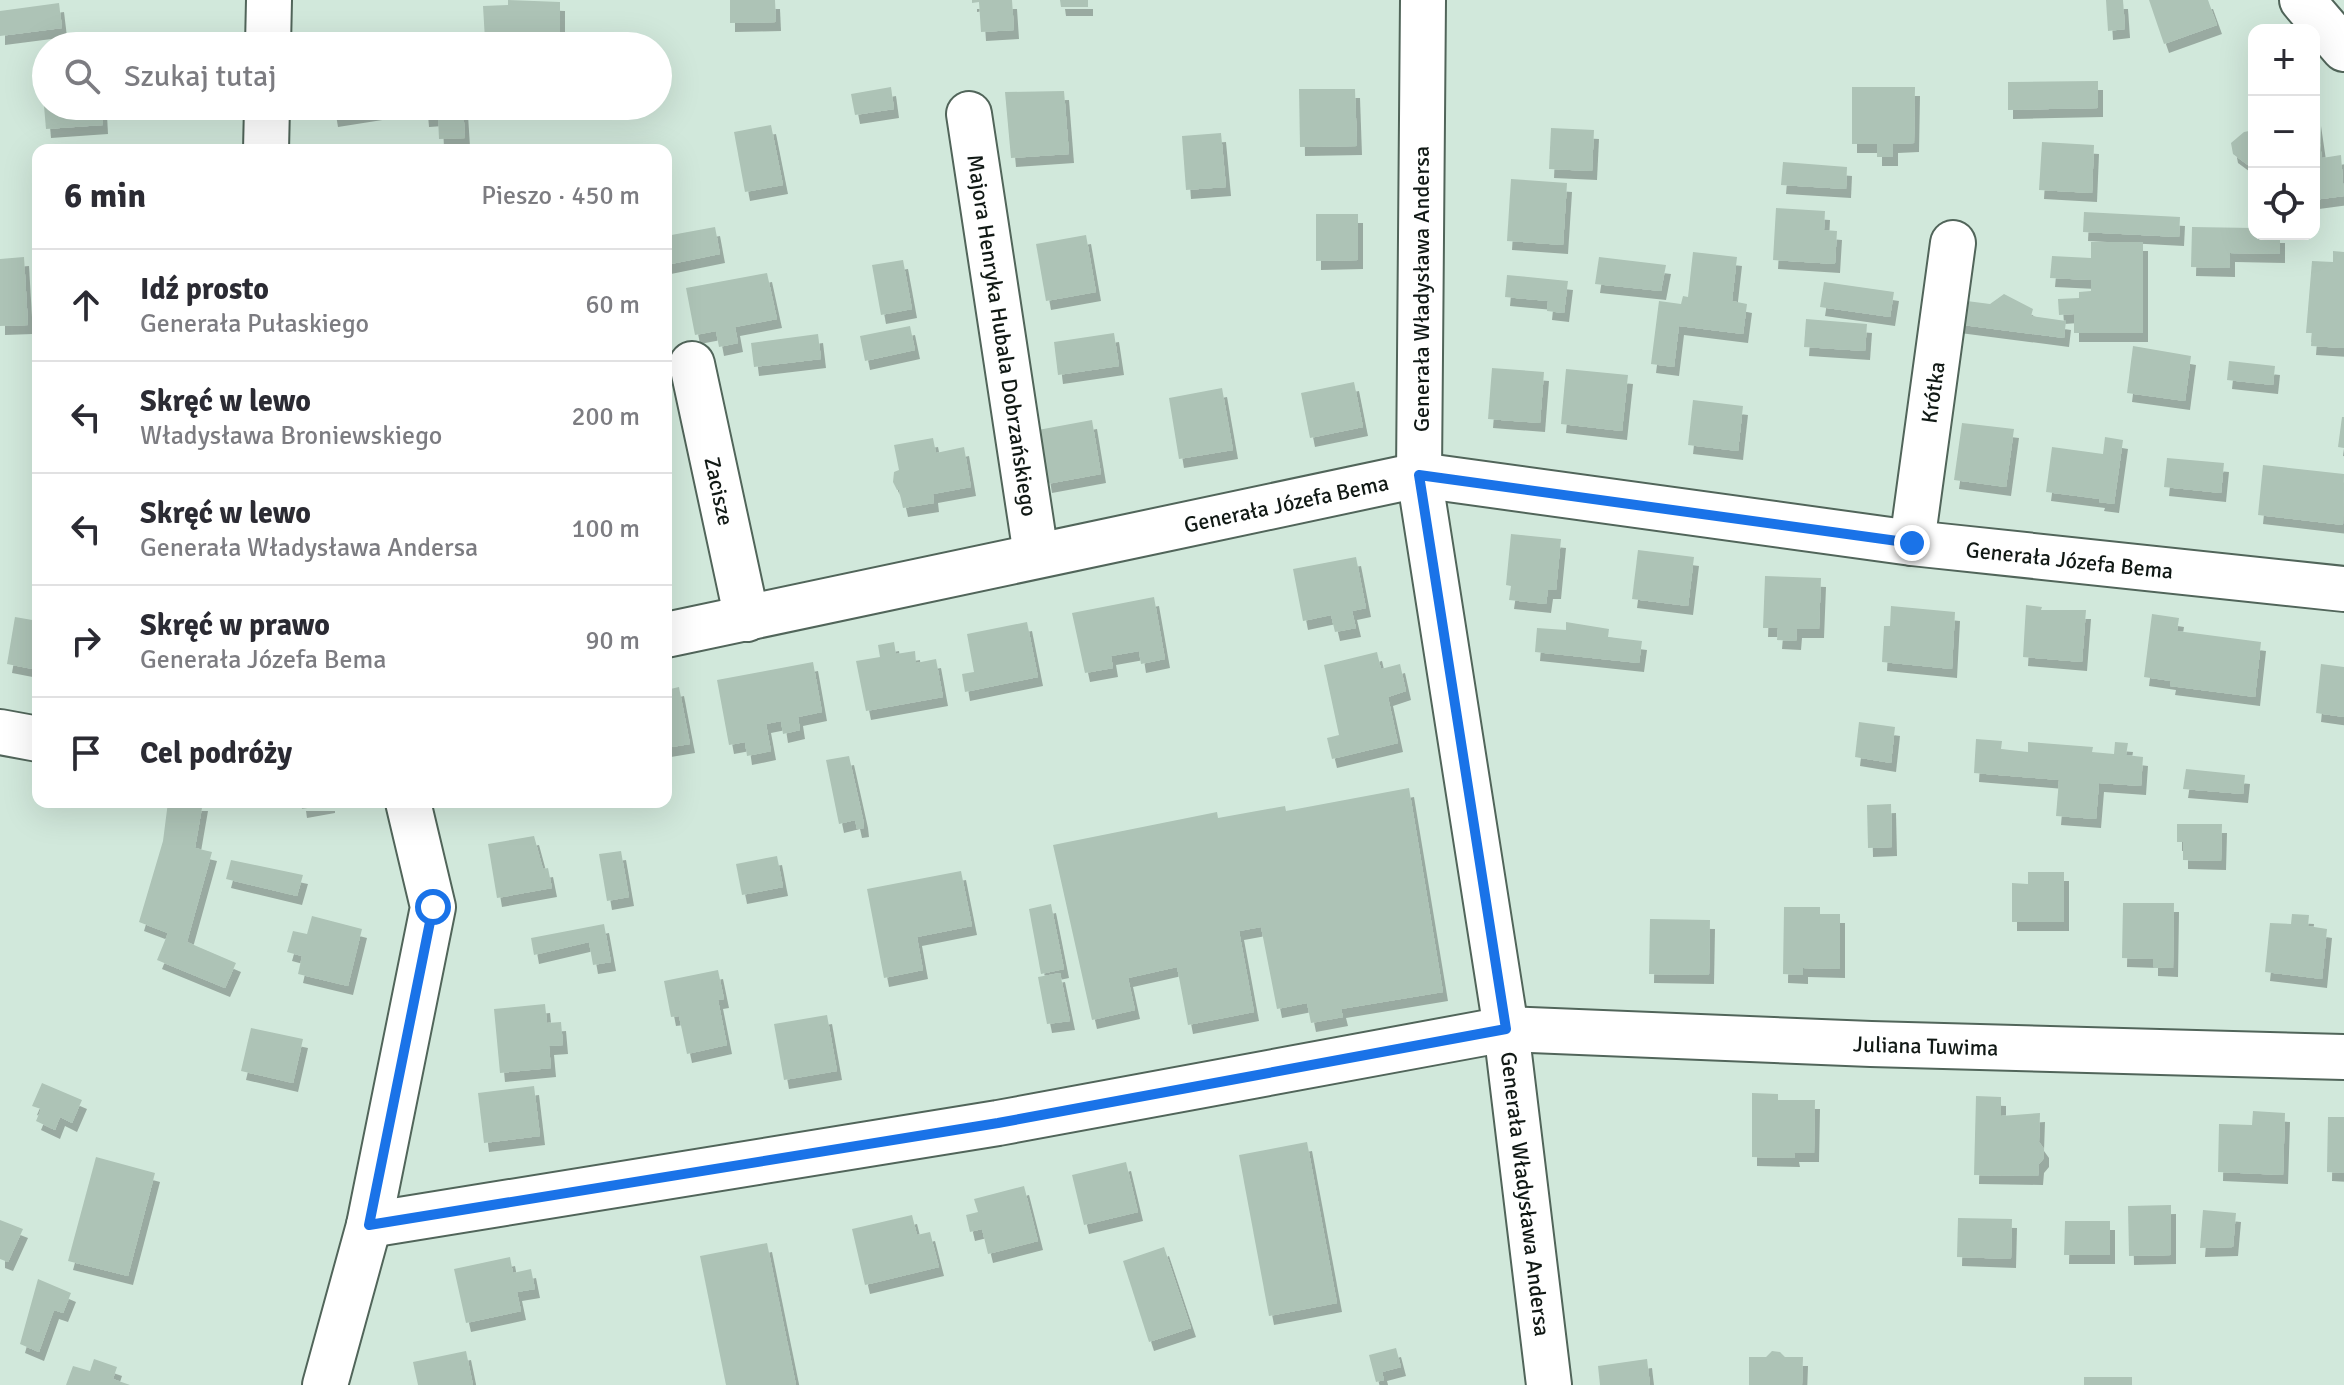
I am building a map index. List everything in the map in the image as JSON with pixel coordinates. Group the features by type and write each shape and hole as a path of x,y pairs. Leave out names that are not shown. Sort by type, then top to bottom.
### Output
{"street":[{"path":"268,32 269,0"},
{"name":"Generała Władysława Andersa","path":"1423,0 1419,475 1506,1029 1549,1385"},
{"path":"2302,0 2344,49"},
{"name":"Majora Henryka Hubala Dobrzańskiego","path":"969,114 1036,555"},
{"path":"266,144 267,120"},
{"name":"Krótka","path":"1912,543 1953,243"},
{"name":"Zacisze","path":"692,364 747,619"},
{"name":"Generała Józefa Bema","path":"672,634 1419,475 1912,543 2344,589"},
{"path":"0,732 32,738"},
{"path":"325,1385 369,1225 433,907 409,808"},
{"name":"Juliana Tuwima","path":"369,1225 998,1123 1506,1029 2344,1057"}],"building":[{"path":"508,0 560,2 560,32 485,32 483,6 508,5"},
{"path":"730,0 775,0 776,22 730,23"},
{"path":"972,0 1012,0 1014,30 981,32 979,2 972,3"},
{"path":"1060,0 1088,0 1088,7 1061,7"},
{"path":"2106,0 2123,0 2125,29 2108,31"},
{"path":"2149,0 2208,0 2217,25 2164,44"},
{"path":"59,3 62,28 0,36 0,11"},
{"path":"2098,81 2098,108 2008,110 2008,82"},
{"path":"891,87 894,109 855,115 851,94"},
{"path":"1852,87 1915,87 1914,143 1893,144 1893,157 1877,157 1877,144 1852,144"},
{"path":"1299,89 1355,89 1357,146 1300,147"},
{"path":"1064,91 1069,154 1011,158 1005,92"},
{"path":"45,120 103,120 103,125 46,129"},
{"path":"438,120 464,120 465,138 439,139"},
{"path":"771,125 783,185 745,192 734,132"},
{"path":"1551,128 1594,130 1592,171 1549,169"},
{"path":"2248,131 2248,165 2233,154 2231,143"},
{"path":"1221,133 1226,187 1186,190 1182,136"},
{"path":"2042,142 2094,145 2092,193 2039,190"},
{"path":"2320,144 2322,158 2341,155 2344,196 2320,199"},
{"path":"1783,162 1847,167 1846,189 1781,185"},
{"path":"1511,179 1567,183 1563,245 1507,241"},
{"path":"1776,208 1825,211 1824,230 1837,231 1835,264 1773,260"},
{"path":"2084,212 2180,217 2179,237 2083,232"},
{"path":"1316,214 1358,214 1358,260 1316,261"},
{"path":"715,227 720,254 672,264 672,235"},
{"path":"2192,227 2248,228 2248,240 2280,240 2280,254 2230,253 2230,268 2191,267"},
{"path":"1086,235 1096,292 1046,301 1036,244"},
{"path":"2091,242 2143,242 2143,333 2074,333 2074,314 2059,315 2058,299 2079,298 2079,292 2091,291 2091,280 2050,278 2052,256 2091,258"},
{"path":"2333,251 2344,252 2344,348 2311,346 2312,333 2306,333 2312,261 2333,262"},
{"path":"1693,252 1737,257 1732,301 1747,304 1743,334 1679,326 1674,367 1651,364 1659,301 1681,304 1683,296 1688,297"},
{"path":"24,257 28,325 0,326 0,259"},
{"path":"1599,257 1666,265 1661,291 1595,284"},
{"path":"903,260 912,309 881,315 872,265"},
{"path":"767,273 777,319 735,327 738,343 719,347 716,331 695,335 686,288"},
{"path":"1507,275 1568,281 1564,313 1547,311 1548,301 1505,297"},
{"path":"1824,282 1894,292 1890,317 1820,307"},
{"path":"2004,294 2033,309 2031,316 2066,321 2064,338 1955,324 1959,300 1990,304"},
{"path":"1806,319 1867,324 1865,351 1804,347"},
{"path":"910,326 915,350 865,361 860,336"},
{"path":"1114,333 1119,366 1058,375 1054,342"},
{"path":"818,334 821,359 754,367 751,343"},
{"path":"2133,346 2191,356 2185,401 2127,393"},
{"path":"2229,361 2275,366 2273,385 2227,380"},
{"path":"1492,368 1544,372 1540,423 1488,419"},
{"path":"1566,369 1628,375 1622,431 1561,424"},
{"path":"1354,382 1363,427 1310,438 1301,393"},
{"path":"1222,388 1233,450 1179,459 1169,398"},
{"path":"1693,400 1743,406 1738,451 1688,445"},
{"path":"2344,417 2344,448 2338,447"},
{"path":"1092,420 1101,474 1047,484 1038,430"},
{"path":"1962,423 2014,429 2006,487 1954,480"},
{"path":"2105,437 2123,440 2114,504 2099,502 2100,499 2046,492 2052,447 2103,454"},
{"path":"933,438 936,453 964,447 971,487 933,494 934,503 903,508 899,490 893,482 894,472 899,470 894,445"},
{"path":"2167,458 2224,463 2221,493 2164,487"},
{"path":"2263,465 2344,474 2343,525 2258,515"},
{"path":"1511,534 1561,539 1556,590 1548,590 1546,604 1509,600 1511,586 1506,585"},
{"path":"1638,550 1694,557 1688,606 1632,599"},
{"path":"1356,557 1366,608 1352,611 1356,628 1335,632 1331,615 1303,621 1293,569"},
{"path":"1765,576 1821,578 1819,629 1797,629 1796,641 1777,640 1778,628 1763,628"},
{"path":"1154,597 1165,659 1141,664 1139,651 1111,656 1113,668 1085,673 1072,613"},
{"path":"2026,605 2042,607 2041,610 2086,610 2082,662 2023,657"},
{"path":"1891,606 1955,612 1952,669 1882,662 1884,626 1890,626"},
{"path":"2152,614 2179,618 2177,631 2261,642 2255,697 2170,686 2171,681 2144,677"},
{"path":"15,617 32,620 32,669 7,664"},
{"path":"1027,622 1038,677 965,692 962,674 974,672 967,634"},
{"path":"1566,622 1609,629 1608,637 1642,641 1639,663 1535,652 1537,628 1566,630"},
{"path":"894,642 896,654 915,651 916,663 936,659 943,697 866,711 856,661 880,657 878,645"},
{"path":"1377,652 1381,669 1400,664 1406,691 1388,697 1398,743 1332,759 1327,738 1339,735 1324,665"},
{"path":"813,662 822,712 798,717 800,730 783,734 781,721 766,724 771,751 747,756 745,742 729,745 717,680"},
{"path":"2321,664 2344,667 2344,717 2316,713"},
{"path":"679,687 690,744 672,747 672,689"},
{"path":"1859,722 1895,727 1891,763 1855,757"},
{"path":"1976,739 2002,741 2001,749 2028,752 2028,742 2093,747 2092,752 2114,754 2115,742 2128,743 2126,755 2143,757 2141,786 2099,783 2096,819 2056,816 2059,780 1974,773"},
{"path":"849,756 864,828 857,829 855,820 839,824 826,760"},
{"path":"2186,769 2245,775 2243,794 2183,789"},
{"path":"1409,788 1443,992 1341,1009 1343,1017 1311,1023 1307,1003 1277,1009 1261,927 1239,931 1254,1012 1188,1025 1177,967 1128,978 1135,1010 1092,1020 1053,845 1217,812 1218,818 1285,806 1286,811"},
{"path":"1891,804 1892,847 1868,848 1867,805"},
{"path":"167,808 202,808 195,848 212,852 187,942 236,963 225,988 157,960 168,933 139,922 163,841"},
{"path":"2177,824 2222,824 2221,861 2183,860 2183,842 2177,842"},
{"path":"534,836 543,869 548,868 552,888 497,898 488,844"},
{"path":"621,851 629,897 607,901 599,854"},
{"path":"777,856 783,887 742,895 736,864"},
{"path":"231,860 303,875 297,896 226,879"},
{"path":"961,871 972,926 917,937 923,970 884,978 867,889"},
{"path":"2028,872 2064,872 2064,922 2012,922 2012,883 2028,884"},
{"path":"2123,903 2174,903 2173,968 2153,967 2153,959 2122,958"},
{"path":"1051,904 1064,969 1041,974 1029,909"},
{"path":"1784,907 1820,907 1820,914 1840,914 1840,969 1803,968 1803,975 1783,974"},
{"path":"2292,914 2309,915 2308,926 2327,929 2322,979 2265,972 2270,923 2291,924"},
{"path":"312,916 362,929 348,986 298,974 302,956 287,952 293,931 307,934"},
{"path":"1650,919 1710,920 1709,975 1649,974"},
{"path":"604,924 611,962 593,965 589,942 534,955 531,938"},
{"path":"718,970 724,999 718,1000 727,1045 687,1054 679,1016 671,1017 664,981"},
{"path":"1060,973 1070,1021 1047,1024 1038,977"},
{"path":"545,1004 547,1023 561,1022 563,1045 549,1046 551,1068 500,1073 494,1009"},
{"path":"827,1015 837,1071 784,1080 774,1024"},
{"path":"251,1028 303,1039 293,1083 241,1071"},
{"path":"42,1083 82,1100 72,1123 60,1117 55,1130 36,1121 41,1109 32,1106"},
{"path":"534,1086 540,1136 484,1143 478,1093"},
{"path":"1752,1093 1778,1094 1778,1100 1815,1100 1814,1153 1794,1153 1795,1158 1752,1157"},
{"path":"1976,1096 2001,1097 2001,1116 2040,1113 2039,1142 2044,1149 2044,1158 2039,1164 2038,1176 1974,1175"},
{"path":"2253,1111 2285,1113 2283,1175 2218,1172 2219,1124 2252,1125"},
{"path":"2328,1117 2344,1117 2344,1173 2327,1172"},
{"path":"1307,1142 1337,1303 1269,1316 1239,1155"},
{"path":"96,1157 155,1173 128,1276 68,1261"},
{"path":"1126,1162 1138,1212 1084,1225 1072,1175"},
{"path":"1024,1186 1038,1241 988,1254 982,1229 970,1232 966,1215 978,1212 974,1199"},
{"path":"2171,1205 2171,1255 2129,1256 2128,1206"},
{"path":"2203,1210 2236,1213 2233,1247 2200,1248"},
{"path":"912,1215 917,1235 930,1232 939,1267 865,1285 852,1229"},
{"path":"1958,1218 2012,1219 2011,1259 1957,1257"},
{"path":"0,1220 23,1229 8,1262 0,1259"},
{"path":"2065,1221 2110,1221 2110,1255 2064,1255"},
{"path":"767,1243 796,1385 726,1385 700,1256"},
{"path":"1164,1247 1191,1328 1149,1342 1123,1261"},
{"path":"510,1257 513,1273 531,1269 535,1289 517,1292 521,1311 466,1323 454,1269"},
{"path":"38,1279 71,1293 63,1313 54,1310 39,1352 20,1344"},
{"path":"1396,1348 1401,1367 1382,1372 1384,1380 1376,1382 1369,1355"},
{"path":"466,1351 473,1385 418,1385 413,1362"},
{"path":"1772,1351 1780,1352 1785,1357 1803,1357 1802,1385 1749,1385 1749,1357 1766,1357"},
{"path":"94,1359 117,1367 113,1379 130,1385 66,1385 73,1366 90,1371"},
{"path":"1647,1359 1650,1385 1600,1385 1598,1366"},
{"path":"2084,1377 2132,1377 2132,1385 2084,1385"}],"route":[{"path":"433,907 369,1225 998,1123 1506,1029 1419,475 1912,543"}]}
